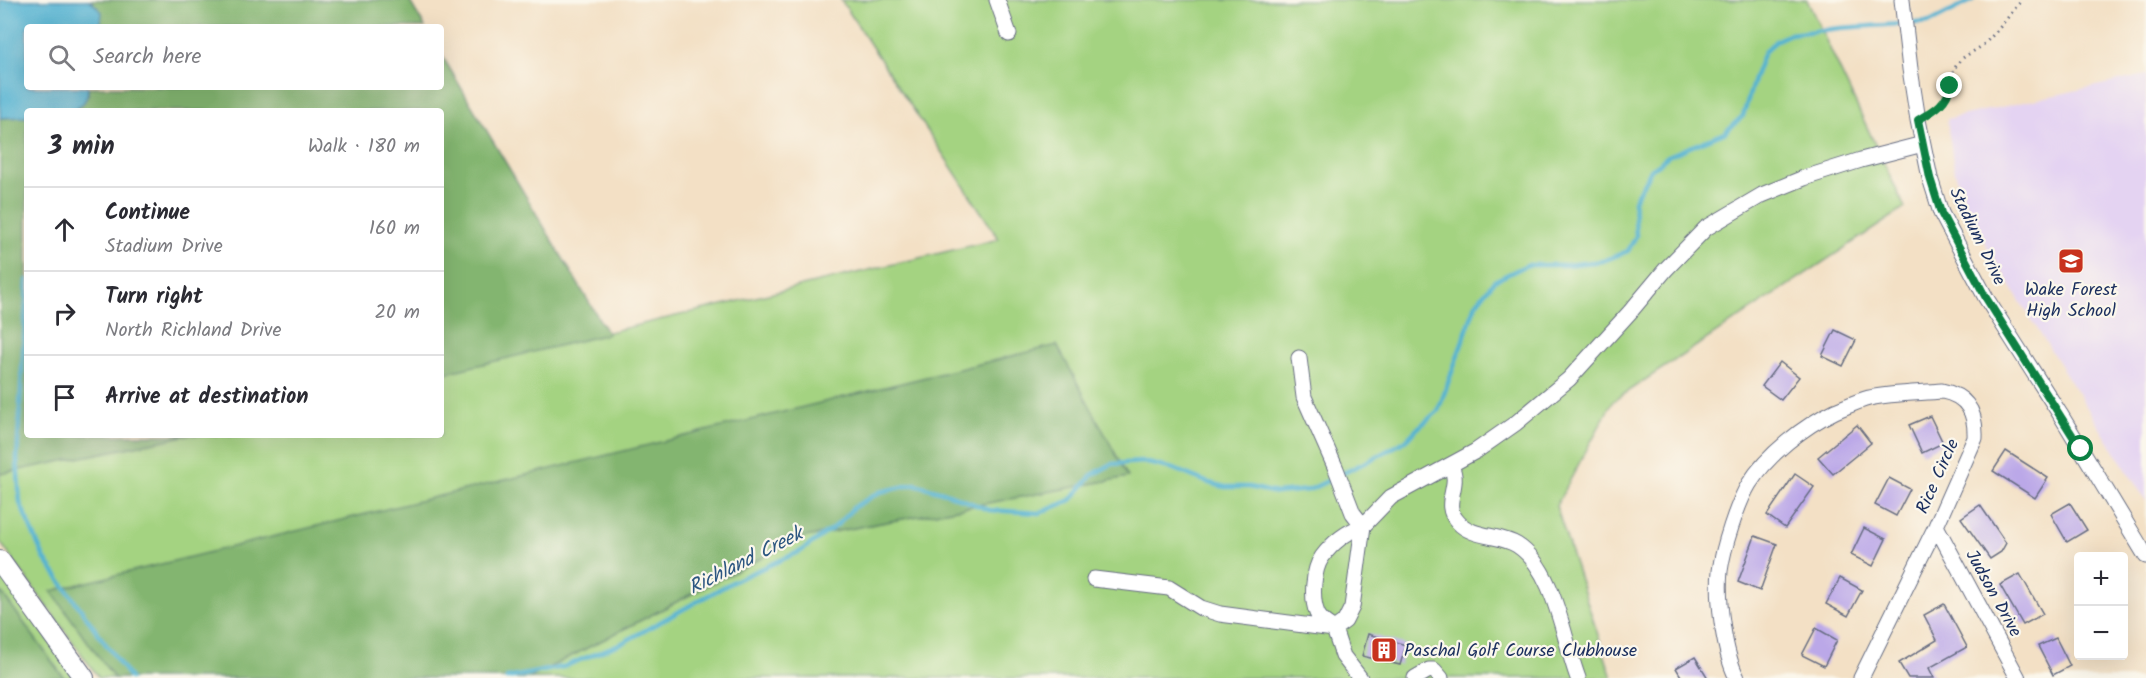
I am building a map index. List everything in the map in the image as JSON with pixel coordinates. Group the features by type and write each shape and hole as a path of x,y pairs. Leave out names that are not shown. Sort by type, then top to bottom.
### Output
{"main road":[{"path":"0,561 84,678"}],"street":[{"path":"997,0 1009,34"},
{"name":"Stadium Drive","path":"1902,0 1918,120 1930,178 1941,213 1986,298 2146,556"},
{"path":"1360,678 1343,656 1334,629 1323,622 1317,612 1314,598 1315,582 1321,559 1333,544 1349,531 1363,526 1391,497 1476,451 1516,423 1569,379 1666,269 1706,228 1762,195 1804,178 1923,144"},
{"path":"1094,579 1169,588 1201,608 1220,614 1334,629 1345,621 1352,606 1363,526 1353,513 1304,397 1299,358"},
{"name":"Rice Circle","path":"1737,678 1731,667 1722,623 1720,572 1729,533 1749,485 1770,460 1799,433 1835,412 1869,398 1942,391 1961,398 1971,410 1976,423 1975,438 1936,526 1861,678"},
{"path":"1451,466 1455,475 1455,486 1449,504 1452,514 1466,529 1506,539 1533,558 1545,580 1578,678"},
{"name":"Judson Drive","path":"1936,526 2018,678"},
{"path":"1415,678 1429,670 1434,670 1442,678"}],"path":[{"path":"1918,120 1940,106 1948,95 1955,68 1962,58 1983,45 2022,0"}],"shaded area":[{"name":"Wake Forest High School","path":"2146,75 2146,501 1970,218 1954,169 1947,119"}],"green space":[{"path":"87,0 409,0 423,24 100,24 101,22 91,1"},
{"path":"841,0 1807,0 1905,208 1613,401 1556,506 1612,678 529,678 800,538 1127,477 52,591 114,678 99,678 0,542 0,473 152,438 444,438 444,371 999,239"},
{"path":"444,59 608,334 444,373 444,108 79,108 88,95 88,90 444,90"},
{"path":"24,117 24,438 174,438 0,474 0,118"},
{"path":"1057,345 1128,477 800,538 529,678 114,678 51,591"},
{"path":"0,571 76,678 64,678 2,593 0,594"},
{"path":"2,593 64,678 0,678 0,594"}],"water":[{"path":"0,0 91,1 102,12 100,24 24,24 24,90 88,90 87,97 82,104 76,108 24,108 24,117 0,118"}],"building":[{"path":"1835,330 1856,340 1843,366 1822,356"},
{"path":"1780,362 1799,377 1781,400 1762,386"},
{"path":"1930,416 1943,443 1922,453 1909,425"},
{"path":"1857,425 1871,443 1833,474 1818,457"},
{"path":"2006,451 2048,478 2035,498 1993,471"},
{"path":"1795,474 1814,487 1785,528 1767,515"},
{"path":"1889,478 1910,489 1896,516 1875,505"},
{"path":"2070,503 2087,530 2067,542 2051,514"},
{"path":"1980,505 2006,543 2001,552 1990,559 1961,518"},
{"path":"1864,528 1886,539 1873,566 1851,555"},
{"path":"1755,536 1777,544 1760,591 1738,582"},
{"path":"2020,574 2043,614 2023,625 2000,585"},
{"path":"1840,578 1862,590 1848,616 1826,604"},
{"path":"1944,604 1967,647 1929,668 1934,678 1908,678 1899,663 1937,640 1924,615"},
{"path":"1816,628 1837,640 1824,666 1802,655"},
{"name":"Paschal Golf Course Clubhouse","path":"1368,634 1406,645 1400,665 1362,656"},
{"path":"2056,638 2070,666 2053,675 2038,646"},
{"path":"1695,657 1708,678 1682,678 1676,668"}],"waterway":[{"name":"Richland Creek","path":"507,678 563,667 624,642 736,580 801,551 837,525 854,507 880,492 915,484 989,510 1040,513 1071,500 1092,475 1112,464 1143,462 1174,469 1225,487 1249,487 1276,493 1309,490 1405,441 1438,411 1476,304 1494,281 1527,265 1566,265 1603,261 1628,251 1636,236 1634,200 1651,170 1668,156 1724,133 1743,116 1764,52 1777,40 1790,34 1840,28 1930,22 1973,0"},
{"path":"24,334 17,459 20,503 44,558 130,678"}],"place":[{"name":"Wake Forest High School","path":"2071,261"},
{"name":"Paschal Golf Course Clubhouse","path":"1384,650"}],"route":[{"path":"1950,86 1948,95 1940,106 1918,120 1930,178 1941,213 1986,298 2081,449"}]}
